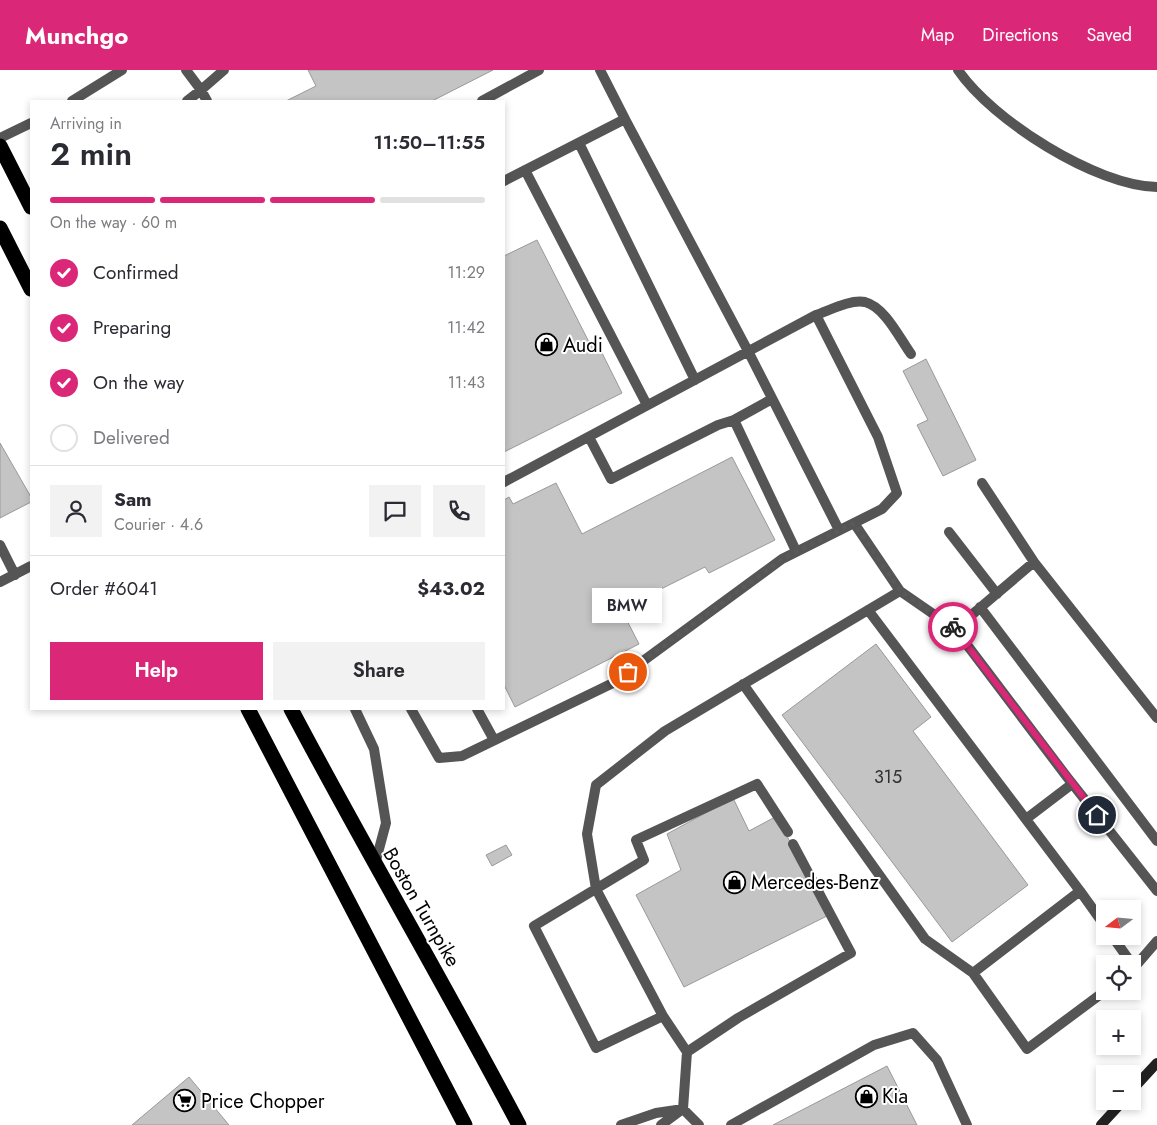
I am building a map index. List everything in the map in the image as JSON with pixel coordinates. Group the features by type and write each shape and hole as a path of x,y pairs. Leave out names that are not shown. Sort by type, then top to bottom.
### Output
{"highway":[{"path":"0,146 30,205"},
{"path":"0,228 30,287"},
{"path":"249,710 465,1125"},
{"name":"Boston Turnpike","path":"292,710 375,864 442,981 519,1125"}],"street":[{"path":"74,100 122,70"},
{"path":"186,70 206,100"},
{"path":"188,100 224,70"},
{"path":"484,100 539,70"},
{"path":"600,70 748,351 839,530"},
{"path":"958,70 998,112 1068,160 1102,176 1157,187"},
{"path":"505,180 625,119"},
{"path":"0,138 30,123"},
{"path":"579,143 695,380"},
{"path":"525,170 647,405"},
{"path":"505,481 816,315 848,304 866,302 886,315 911,354"},
{"path":"412,710 439,758 462,756 613,683 782,559 882,509 897,493 878,437 816,315"},
{"path":"589,436 610,479 772,400"},
{"path":"734,420 796,551"},
{"path":"982,483 1034,562 1157,718"},
{"path":"854,523 900,591 955,629 1072,784 1157,891"},
{"path":"948,532 997,594"},
{"path":"0,545 15,575"},
{"path":"955,629 1034,562"},
{"path":"0,582 30,567"},
{"path":"683,1109 688,1052 663,1016 596,889 587,834 596,785 665,731 900,591"},
{"path":"980,607 1157,841"},
{"path":"868,610 1096,913"},
{"path":"743,684 925,939 973,973 1027,1049 1096,998"},
{"path":"355,710 374,749 386,822 375,864"},
{"path":"478,710 494,740"},
{"path":"663,1016 596,1048 534,926 644,860 636,840 757,784 788,832"},
{"path":"1026,819 1072,784"},
{"path":"688,1052 738,1018 851,953 793,844"},
{"path":"973,973 1080,891"},
{"path":"1141,958 1157,941"},
{"path":"731,1125 874,1045 913,1033 937,1060 967,1125"},
{"path":"1141,1080 1157,1063"},
{"path":"621,1125 656,1113 683,1109"},
{"path":"660,1125 683,1109"},
{"path":"683,1109 699,1125"},
{"path":"1101,1125 1115,1110"}],"building":[{"path":"308,70 493,70 434,100 288,100 316,86"},
{"name":"Audi","path":"537,240 591,346 597,343 622,393 505,452 505,256"},
{"path":"926,359 976,460 943,476 917,425 928,420 903,371"},
{"path":"0,443 30,495 30,503 0,518"},
{"path":"732,457 775,540 709,573 705,567 621,609 639,644 515,707 505,687 505,499 509,497 513,504 556,483 582,534"},
{"path":"876,644 931,717 913,731 1028,885 952,942 782,715"},
{"name":"Mercedes-Benz","path":"733,798 749,831 777,816 827,916 684,987 636,895 681,870 667,834"},
{"path":"506,845 512,855 492,866 486,855"},
{"name":"Kia","path":"887,1066 917,1125 773,1125"},
{"name":"Price Chopper","path":"189,1077 229,1125 132,1125"}],"way so far":[{"path":"628,672 782,559 854,523 900,591 953,627"}],"place":[{"name":"Audi","path":"547,345"},
{"name":"BMW","path":"628,672"},
{"name":"Mercedes-Benz","path":"735,882"},
{"name":"Kia","path":"866,1096"},
{"name":"Price Chopper","path":"185,1101"}],"route":[{"path":"953,627 1097,815"}]}
